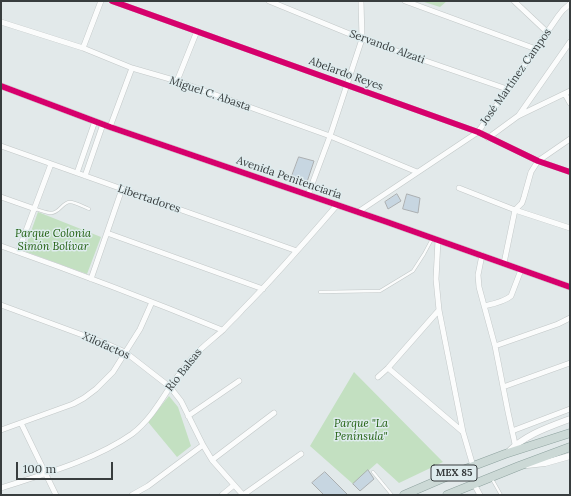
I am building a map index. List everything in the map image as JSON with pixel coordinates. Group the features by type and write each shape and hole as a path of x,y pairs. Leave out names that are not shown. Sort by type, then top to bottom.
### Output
{"highway":[{"name":"MEX 85","path":"404,495 473,466 570,432"},
{"name":"MEX 85","path":"447,495 570,447"}],"street":[{"path":"83,48 101,1"},
{"name":"Abelardo Reyes","path":"112,1 478,132 538,161 570,172"},
{"name":"Servando Alzati","path":"269,1 362,39 507,89"},
{"path":"308,195 330,136 362,39 361,1"},
{"path":"405,1 536,49"},
{"path":"514,1 547,32"},
{"name":"José Martínez Campos","path":"358,212 478,132 547,32 563,10 570,4"},
{"name":"Miguel C. Abasta","path":"1,22 83,48 132,68 177,82 330,136 418,172"},
{"path":"177,82 197,31"},
{"path":"518,116 570,42"},
{"path":"562,54 570,50"},
{"path":"85,176 132,68"},
{"name":"Avenida Penitenciaría","path":"1,86 106,125 482,255 570,287"},
{"path":"488,138 518,116 568,93 570,103"},
{"path":"77,173 95,121"},
{"path":"504,263 515,210 522,203 530,172 538,161 570,139"},
{"name":"Libertadores","path":"1,146 297,251"},
{"path":"18,252 51,164"},
{"path":"459,188 515,210 570,228"},
{"path":"91,279 122,189"},
{"path":"1,197 35,209"},
{"name":"Río Balsas","path":"1,488 45,474 101,452 132,434 150,416 192,358 263,289 337,205"},
{"path":"107,233 263,289"},
{"path":"435,239 438,310 463,432 473,466"},
{"path":"1,246 152,302 222,330"},
{"path":"482,255 478,280 515,444"},
{"path":"484,306 509,298 521,270"},
{"path":"1,430 73,404 96,389 113,372 140,330 152,302"},
{"name":"Xilofactos","path":"1,305 125,352 170,387 181,401 212,460 243,495"},
{"path":"378,377 388,368 438,310"},
{"path":"494,346 558,324 570,318"},
{"path":"503,387 570,363"},
{"path":"388,368 463,432"},
{"path":"188,416 239,381"},
{"path":"512,431 570,409"},
{"path":"212,460 274,413"},
{"path":"505,454 515,444 525,438 550,426 570,419"},
{"path":"21,423 56,495"},
{"path":"132,495 148,486 203,445"},
{"path":"243,495 301,454"},
{"path":"519,466 546,464 570,456"},
{"path":"474,484 480,495"},
{"path":"222,495 234,485"}],"lane":[{"path":"35,209 50,213 55,212 70,202 89,209"},
{"path":"320,292 380,291 413,271 435,239"},
{"path":"373,472 392,495"},
{"path":"491,477 501,495"}],"green space":[{"path":"421,1 447,1 440,7"},
{"name":"Parque Colonia Simón Bolívar","path":"38,212 101,237 87,274 24,251"},
{"name":"Parque \"La Península\"","path":"354,372 443,462 399,483 377,463 353,484 310,446"},
{"path":"169,396 178,407 191,446 177,457 148,422"}],"building":[{"path":"299,157 314,161 307,182 292,176"},
{"path":"397,194 401,201 388,209 385,202"},
{"path":"407,194 420,198 418,213 403,209"},
{"path":"368,470 374,479 360,491 353,484"},
{"path":"325,472 348,495 324,495 312,483"}],"cycle path":[{"path":"112,1 478,132 538,161 570,172"},
{"path":"1,86 110,127 387,222 570,287"}]}
